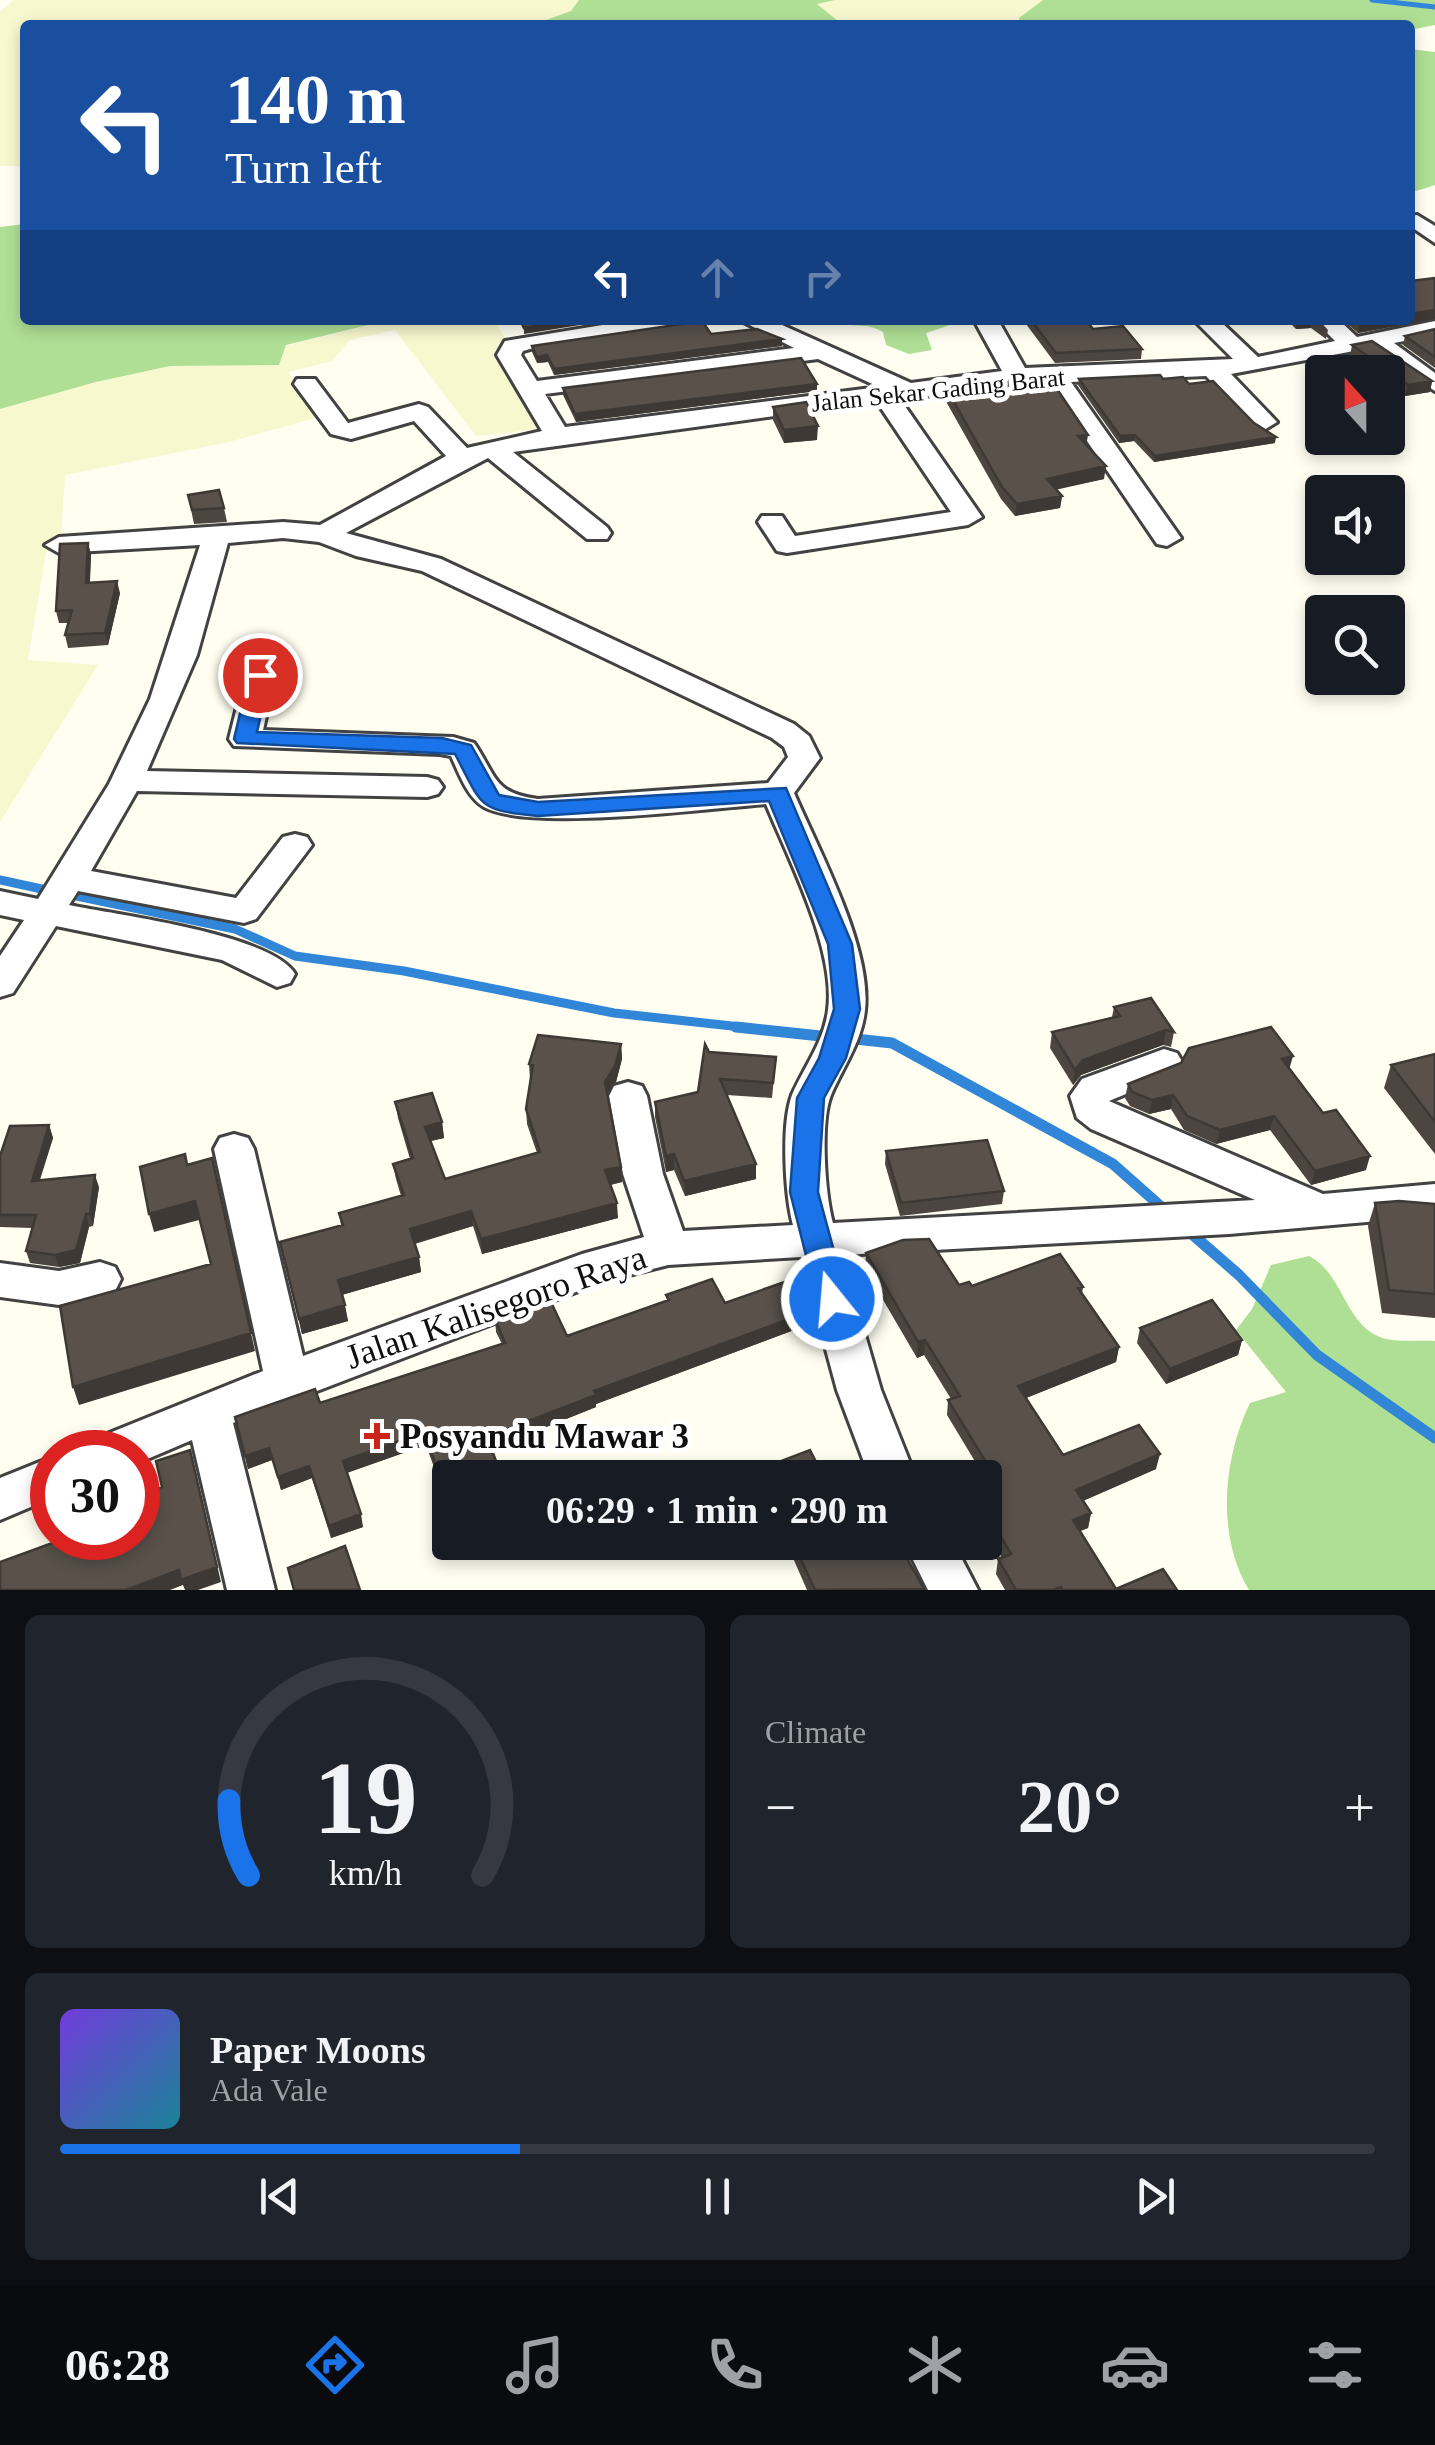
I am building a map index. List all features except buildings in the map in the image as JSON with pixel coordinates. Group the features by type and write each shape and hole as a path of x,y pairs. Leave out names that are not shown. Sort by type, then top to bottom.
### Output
{"street":[{"path":"1417,221 1435,237"},
{"path":"558,436 508,355 513,346 652,325"},
{"path":"762,325 896,393 968,518 787,545 772,522"},
{"path":"989,325 1016,376"},
{"path":"1211,325 1253,365"},
{"path":"1334,325 1435,384"},
{"name":"Jalan Sekar Gading Barat","path":"324,534 462,458 492,448 1016,376 1253,365 1435,328"},
{"path":"530,389 818,352"},
{"path":"1214,369 1264,422"},
{"path":"1055,375 1082,420 1167,538"},
{"path":"306,384 340,429 351,431 420,412 462,458"},
{"path":"492,448 597,533"},
{"path":"59,545 282,530 324,534 352,546 432,565 783,731 798,743 804,758 778,793 538,809 501,805 490,800 464,750 453,747 245,739 260,675"},
{"path":"0,984 126,780 182,657 216,536"},
{"path":"126,780 426,787"},
{"path":"778,793 840,944 847,1009 832,1058 810,1098 804,1192 814,1240 859,1390 886,1460"},
{"path":"0,903 57,897 244,911 295,846"},
{"path":"57,897 230,950 277,974"},
{"path":"1164,1063 1096,1089 1088,1096 1090,1108 1105,1119 1318,1209"},
{"path":"628,1096 643,1174 668,1248"},
{"path":"234,1149 286,1381"},
{"name":"Jalan Kalisegoro Raya","path":"160,1433 286,1381 597,1266 668,1248 1229,1218 1435,1200"},
{"path":"0,1280 59,1288 100,1279"},
{"path":"208,1414 251,1590"},
{"path":"0,1499 30,1486"},
{"path":"938,1560 954,1590"}],"green space":[{"path":"14,0 581,1 571,11 546,20 20,20 20,166 0,166 0,12"},
{"path":"579,0 835,0 817,4 837,20 546,20 571,11"},
{"path":"835,0 1043,0 1024,20 837,20 816,4"},
{"path":"1043,0 1435,0 1435,25 1415,29 1415,20 1019,18"},
{"path":"1415,50 1435,52 1435,185 1415,191"},
{"path":"20,225 20,325 368,325 286,345 279,365 170,366 0,409 0,227"},
{"path":"369,325 497,325 505,338 498,347 541,429 476,436 395,330 350,340 332,361 288,372 319,417 229,442 65,475 61,537 46,552 28,660 98,665 0,822 0,409 170,366 279,365 286,346"},
{"path":"848,325 950,325 926,333 932,350 909,354 886,345 883,332"},
{"path":"1309,1256 1330,1274 1368,1330 1393,1340 1435,1341 1435,1590 1249,1590 1238,1569 1231,1546 1227,1497 1234,1448 1250,1403 1286,1392 1236,1330 1252,1309 1271,1265"}],"waterway":[{"path":"1372,0 1435,7"},
{"path":"0,880 51,891"},
{"path":"67,894 235,929 295,956 404,971 614,1013 759,1029"},
{"path":"736,1027 830,1037"},
{"path":"846,1038 892,1043 1113,1164 1166,1211"},
{"path":"1185,1228 1239,1275 1317,1355 1435,1438"}],"place":[{"name":"Posyandu Mawar 3","path":"377,1436"}],"route":[{"path":"260,675 245,739 442,744 464,750 490,800 501,805 538,809 778,793 834,925 840,944 847,1009 832,1058 810,1098 804,1192 832,1299"}]}
